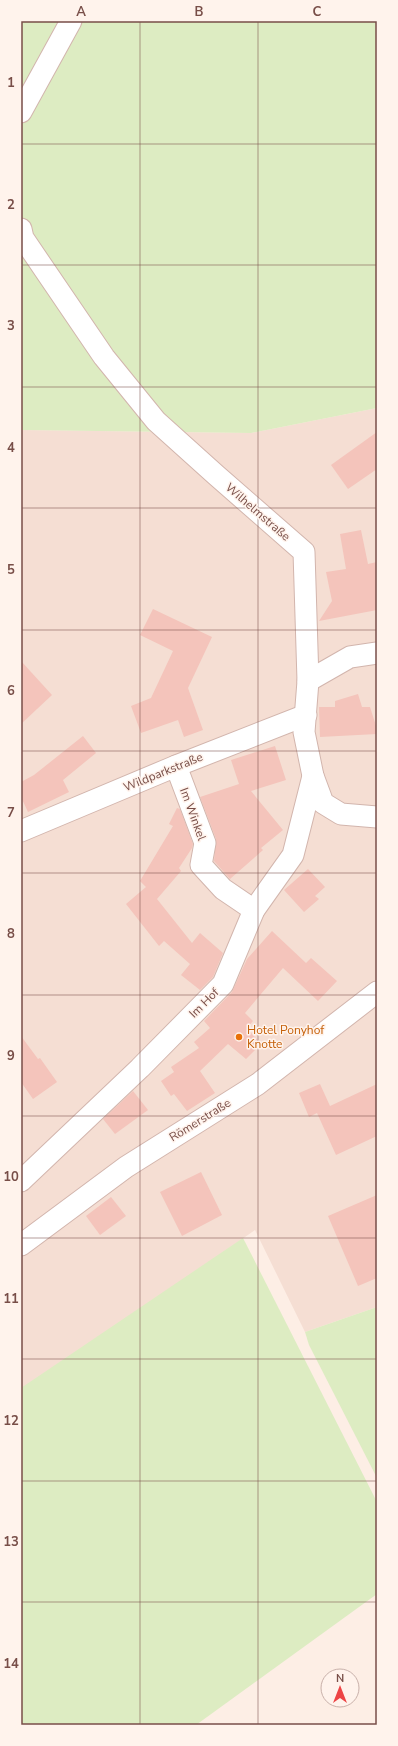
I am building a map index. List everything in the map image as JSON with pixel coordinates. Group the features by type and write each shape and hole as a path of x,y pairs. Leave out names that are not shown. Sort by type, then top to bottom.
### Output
{"street":[{"path":"21,112 71,21"},
{"name":"Wilhelmstraße","path":"21,229 24,238 104,357 156,421 216,476 304,552 308,681 304,732 313,776 323,802 341,814 377,817"},
{"path":"308,681 350,656 377,653"},
{"name":"Wildparkstraße","path":"21,831 176,766 306,715"},
{"name":"Im Winkel","path":"176,766 205,843 201,865 223,889 254,910"},
{"name":"Im Hof","path":"21,1181 140,1068 223,984 254,910 292,855 313,776"},
{"name":"Römerstraße","path":"23,1240 126,1166 258,1084 377,992"}],"shaded area":[{"path":"377,408 377,1307 305,1332 255,1230 97,1341 21,1391 21,430 251,433"}],"green space":[{"path":"21,21 377,21 377,408 251,433 21,430"},
{"path":"243,1238 377,1502 377,1594 196,1725 21,1725 21,1388"},
{"path":"377,1307 377,1478 309,1345 305,1332"}],"building":[{"path":"377,432 377,469 348,489 331,465"},
{"path":"361,530 368,564 377,562 377,610 319,621 332,601 326,572 346,569 340,534"},
{"path":"153,609 212,637 188,688 203,730 184,737 178,720 141,733 131,706 151,698 173,651 140,635"},
{"path":"21,661 52,695 21,724"},
{"path":"358,694 362,707 370,707 377,729 377,734 320,737 319,707 335,707 335,701"},
{"path":"83,736 96,753 63,780 69,792 28,812 21,797 21,782 34,775"},
{"path":"275,746 286,780 251,791 283,830 261,848 263,850 230,879 214,861 216,839 200,797 239,784 231,760"},
{"path":"177,808 180,809 193,844 179,868 181,871 157,899 192,943 200,933 223,953 213,977 200,990 181,975 190,964 164,941 159,946 126,904 146,887 140,881 173,826 169,824"},
{"path":"308,869 325,887 315,896 319,899 304,912 284,890"},
{"path":"272,931 306,963 311,958 337,981 318,1001 283,968 245,1013 253,1021 247,1028 261,1044 246,1059 228,1044 200,1071 215,1093 187,1111 174,1094 171,1096 161,1081 174,1072 171,1067 199,1048 194,1042 210,1028 204,1021 232,992 247,959"},
{"path":"21,1036 38,1059 40,1058 57,1082 33,1099 21,1082"},
{"path":"320,1084 330,1106 377,1084 377,1136 336,1155 317,1113 309,1117 299,1093"},
{"path":"133,1091 148,1110 115,1134 103,1119"},
{"path":"201,1172 222,1215 182,1236 160,1192"},
{"path":"377,1195 377,1278 358,1286 328,1216"},
{"path":"111,1197 126,1216 100,1235 86,1216"}],"place":[{"name":"Hotel Ponyhof Knotte","path":"239,1037"}]}
